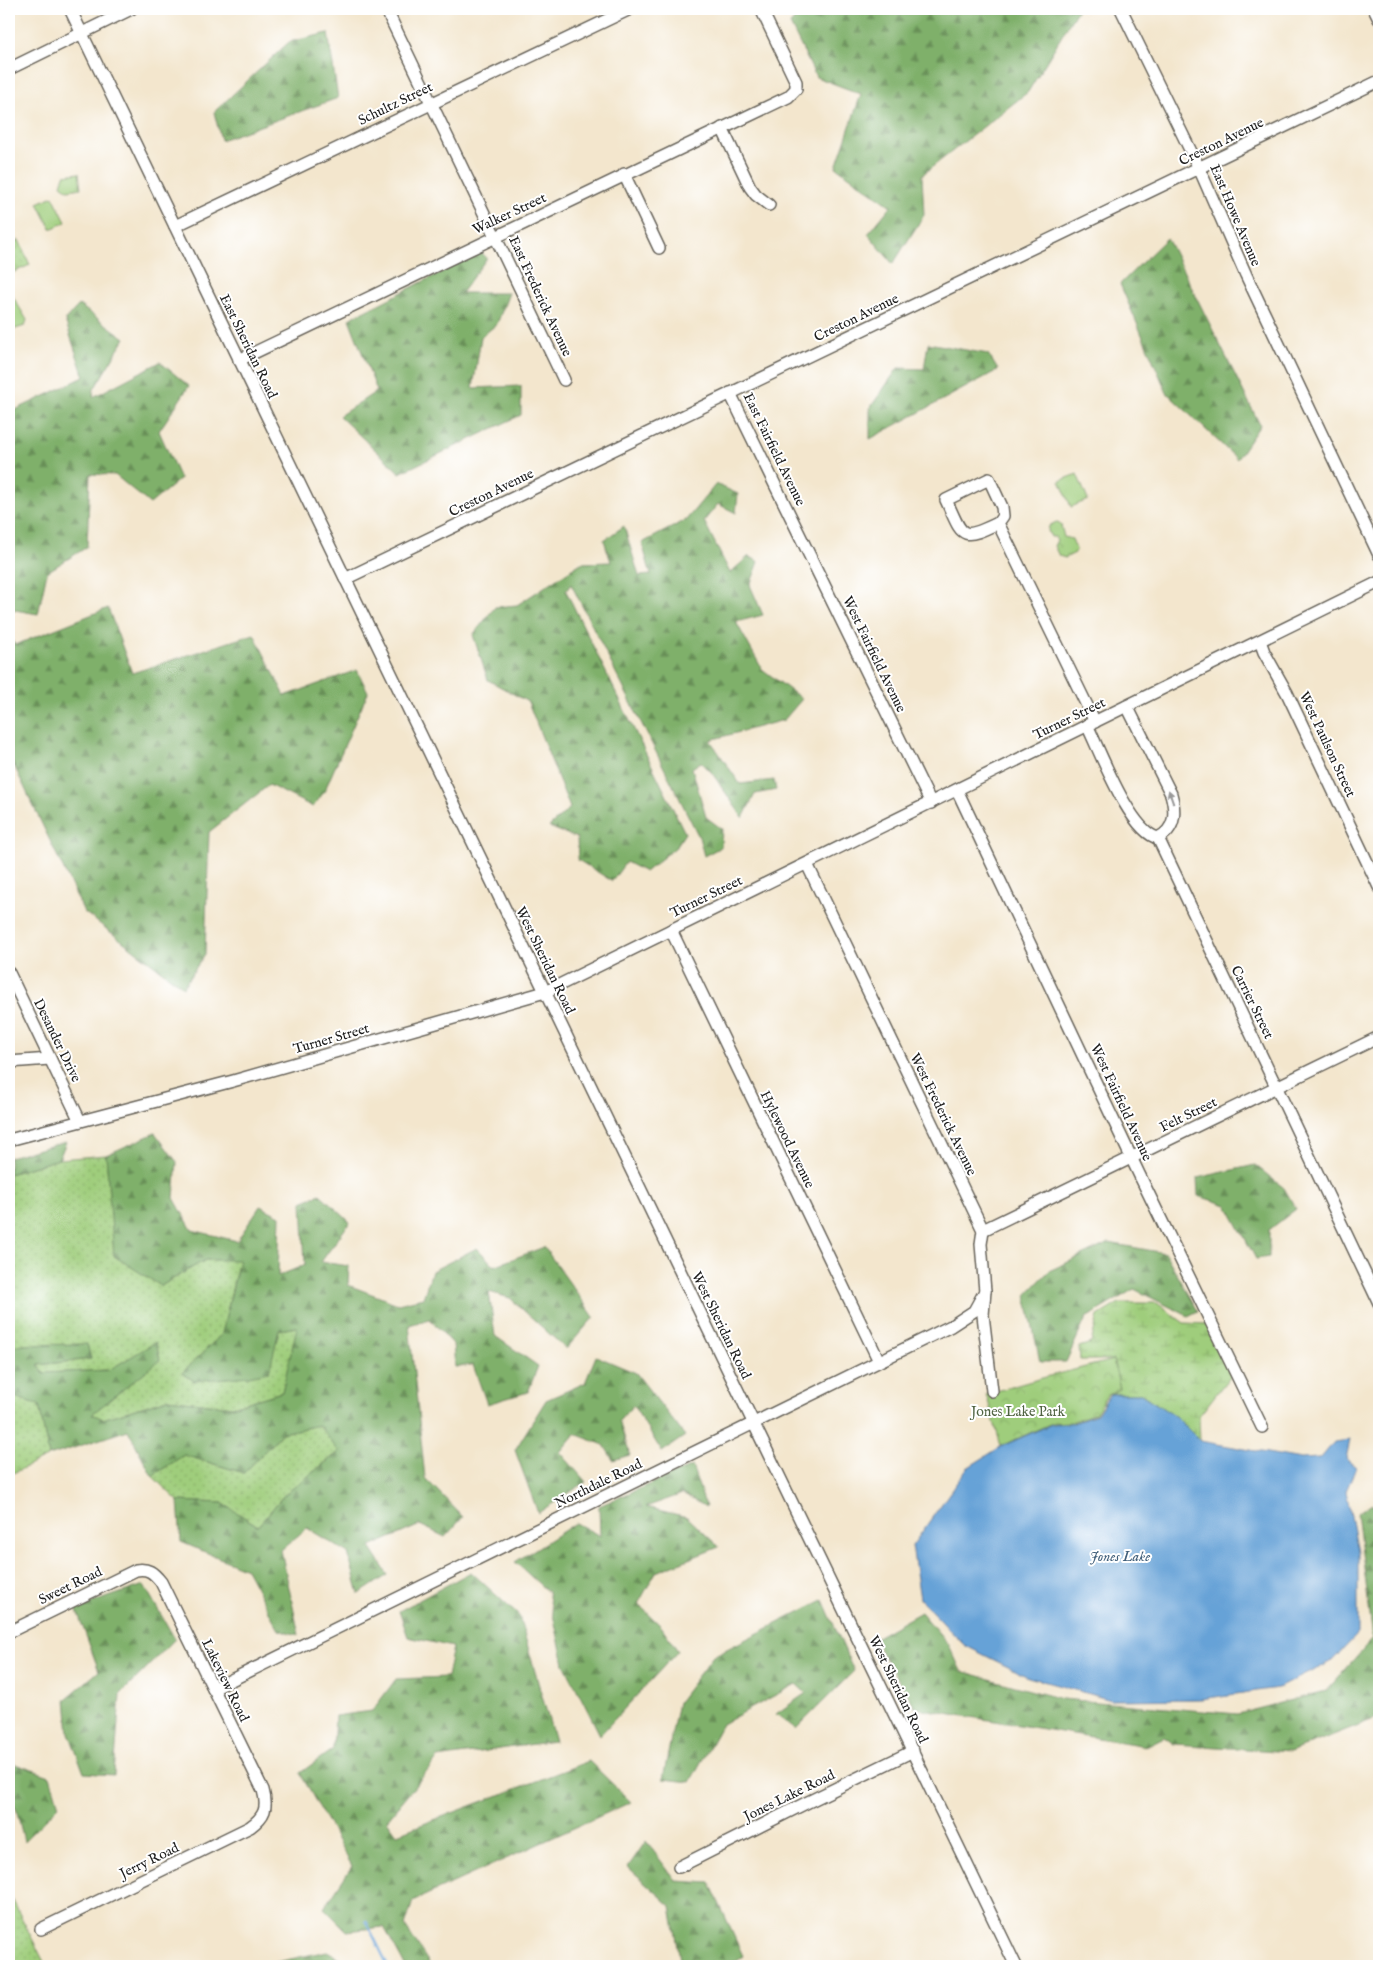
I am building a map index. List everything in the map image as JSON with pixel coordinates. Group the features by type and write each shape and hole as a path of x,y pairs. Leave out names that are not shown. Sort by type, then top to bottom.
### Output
{"street":[{"name":"East Sheridan Road","path":"70,9 401,696"},
{"path":"9,69 131,9"},
{"name":"East Frederick Avenue","path":"386,9 564,380"},
{"name":"Schultz Street","path":"175,226 431,102 630,9"},
{"name":"Walker Street","path":"239,360 792,94 796,88 796,82 762,9"},
{"name":"East Howe Avenue","path":"1121,9 1200,168 1246,276 1379,555"},
{"path":"1374,9 1379,19"},
{"name":"Creston Avenue","path":"345,579 1379,81"},
{"path":"722,128 750,187 756,195 769,204"},
{"path":"624,174 659,248"},
{"name":"East Fairfield Avenue","path":"730,393 792,518"},
{"path":"989,479 1002,507 1003,516 998,523 976,534 964,533 960,529 946,500 989,479"},
{"name":"West Fairfield Avenue","path":"792,518 931,803"},
{"name":"Carrier Street","path":"998,523 1091,723 1129,812 1140,827 1151,836 1158,838 1379,1302"},
{"name":"Turner Street","path":"9,1140 215,1086 544,992 1379,582"},
{"name":"West Paulson Street","path":"1260,641 1264,652 1287,693 1379,887"},
{"name":"West Sheridan Road","path":"401,696 1016,1966"},
{"path":"1127,706 1171,794 1174,806 1172,827 1158,838"},
{"name":"West Fairfield Avenue","path":"957,790 1262,1426"},
{"name":"West Frederick Avenue","path":"807,864 983,1230 981,1244 984,1291 983,1315 992,1392"},
{"name":"Hylewood Avenue","path":"671,930 879,1361"},
{"name":"Desander Drive","path":"9,973 80,1120"},
{"name":"Felt Street","path":"983,1230 1379,1037"},
{"path":"9,1062 50,1059"},
{"name":"Northdale Road","path":"213,1689 963,1320 974,1311 984,1291"},
{"name":"Lakeview Road","path":"146,1569 155,1574 162,1582 263,1790 266,1802 264,1811"},
{"name":"Sweet Road","path":"9,1632 126,1574 146,1569"},
{"name":"Jones Lake Road","path":"680,1867 806,1803 913,1752"},
{"name":"Jerry Road","path":"41,1929 250,1827 259,1820 264,1811"}],"green space":[{"path":"806,9 1078,9 1028,92 922,175 924,215 893,264 868,234 891,206 836,167 861,94 816,77 790,24"},
{"path":"328,33 338,98 221,140 214,112 289,42"},
{"path":"79,173 81,188 68,190 61,185 64,175"},
{"path":"53,196 66,222 51,229 38,203"},
{"path":"1167,238 1260,425 1237,459 1167,393 1120,284"},
{"path":"19,240 30,265 10,274 9,245"},
{"path":"481,252 487,258 461,293 509,293 497,324 481,337 473,388 521,386 521,415 400,473 339,416 377,391 349,319"},
{"path":"9,290 27,320 25,326 9,331"},
{"path":"79,305 125,338 94,389 93,397 160,362 189,386 159,431 180,479 150,504 115,475 90,474 87,547 47,572 38,614 9,609 9,413 84,377 65,320"},
{"path":"928,343 988,354 998,370 870,439 870,408 898,368 924,369"},
{"path":"1077,474 1088,500 1071,507 1060,481"},
{"path":"716,484 738,494 736,513 718,504 704,521 730,573 749,556 759,562 750,585 763,615 736,622 762,669 802,699 784,720 710,740 740,784 774,780 776,790 755,794 743,818 712,773 701,762 692,768 706,817 722,829 721,847 704,856 699,837 571,584 566,591 685,833 676,847 645,872 626,862 612,881 578,860 577,838 549,827 570,808 528,702 488,680 473,635 495,607 517,605 581,563 611,562 604,540 624,526 639,576 651,575 642,543 686,520"},
{"path":"1056,522 1061,525 1064,537 1072,539 1076,549 1075,553 1065,558 1059,556 1054,546 1057,540 1055,537 1051,537 1048,531 1049,526"},
{"path":"108,608 132,673 254,634 285,696 357,670 368,692 324,792 313,807 269,785 209,832 205,954 183,987 84,912 9,755 9,636 15,645"},
{"path":"155,1133 177,1162 174,1198 192,1230 237,1241 260,1206 280,1216 278,1276 305,1265 302,1202 320,1194 350,1222 321,1262 349,1266 348,1285 398,1304 423,1298 432,1271 477,1248 494,1266 544,1247 594,1317 566,1349 510,1298 489,1292 495,1336 538,1366 528,1392 487,1404 473,1365 455,1367 453,1344 430,1319 409,1325 425,1478 463,1517 445,1537 420,1525 370,1547 388,1575 359,1594 348,1553 307,1528 281,1550 299,1635 279,1630 246,1569 181,1542 178,1501 222,1503 258,1526 284,1495 339,1452 319,1425 282,1433 244,1473 184,1455 152,1476 128,1430 49,1456 39,1405 9,1395 9,1349 18,1345 87,1344 91,1359 38,1365 44,1373 109,1370 156,1342 160,1360 92,1414 103,1419 168,1399 232,1407 282,1392 297,1327 279,1330 269,1372 249,1376 194,1381 182,1373 222,1334 239,1260 205,1260 161,1286 114,1256 106,1155"},
{"path":"66,1142 59,1159 9,1174 9,1157"},
{"path":"106,1155 115,1256 161,1286 205,1260 239,1259 222,1334 183,1373 279,1330 298,1327 282,1392 232,1407 168,1399 103,1419 92,1414 106,1402 156,1343 109,1370 44,1373 38,1365 91,1359 87,1345 18,1345 9,1349 9,1174 59,1159"},
{"path":"1255,1165 1284,1188 1296,1209 1269,1230 1269,1257 1256,1259 1227,1205 1198,1196 1197,1178"},
{"path":"1109,1243 1165,1253 1198,1311 1188,1316 1134,1289 1086,1318 1066,1362 1040,1362 1026,1295 1049,1271"},
{"path":"1119,1303 1157,1303 1184,1323 1207,1324 1231,1375 1199,1416 1200,1441 1176,1417 1141,1394 1110,1394 1120,1389 1113,1360 1080,1360 1079,1347 1091,1343 1098,1316"},
{"path":"596,1356 636,1373 685,1436 662,1452 633,1405 619,1421 630,1455 613,1460 604,1445 575,1434 560,1452 586,1482 538,1513 515,1450 546,1400 585,1383"},
{"name":"Jones Lake Park","path":"1113,1360 1120,1389 1108,1394 1096,1413 1070,1422 1052,1423 1001,1446 986,1394"},
{"path":"9,1395 39,1405 49,1456 9,1475"},
{"path":"319,1425 339,1452 284,1495 258,1526 222,1503 178,1501 152,1476 184,1455 244,1473 282,1433"},
{"path":"692,1466 706,1507 682,1494 646,1507 687,1517 719,1547 656,1572 638,1604 661,1626 678,1651 600,1735 564,1664 548,1592 515,1562 576,1523 600,1536 599,1506"},
{"path":"1372,1503 1379,1519 1379,1717 1290,1752 1174,1744 1164,1737 1146,1746 916,1708 873,1639 921,1612 949,1645 961,1671 1062,1699 1238,1714 1326,1691 1373,1639 1357,1513"},
{"path":"471,1572 519,1616 555,1741 438,1758 387,1820 397,1834 589,1761 631,1802 413,1901 405,1926 431,1966 405,1966 384,1927 347,1931 324,1908 352,1866 300,1773 333,1749 335,1716 372,1711 396,1679 447,1677 453,1647 408,1637 399,1611"},
{"path":"144,1585 175,1639 120,1695 114,1775 84,1773 69,1733 66,1699 99,1671 76,1608"},
{"path":"823,1600 854,1671 796,1729 776,1714 806,1693 796,1684 722,1724 690,1782 663,1779 678,1702 713,1656"},
{"path":"9,1762 50,1776 59,1806 24,1841 16,1808 9,1807"},
{"path":"646,1841 676,1881 710,1883 743,1956 727,1966 681,1966 671,1906 628,1867"},
{"path":"9,1893 46,1966 9,1966"},
{"path":"327,1951 355,1966 259,1966"}],"water":[{"name":"Jones Lake","path":"1110,1394 1141,1394 1176,1417 1200,1441 1301,1459 1321,1458 1334,1442 1350,1440 1346,1459 1356,1467 1346,1491 1358,1551 1358,1634 1331,1662 1278,1688 1201,1699 1111,1700 1028,1677 964,1645 920,1599 912,1546 967,1468 1002,1446 1052,1424 1070,1423 1097,1414"}],"waterway":[{"path":"366,1921 388,1966"}]}
